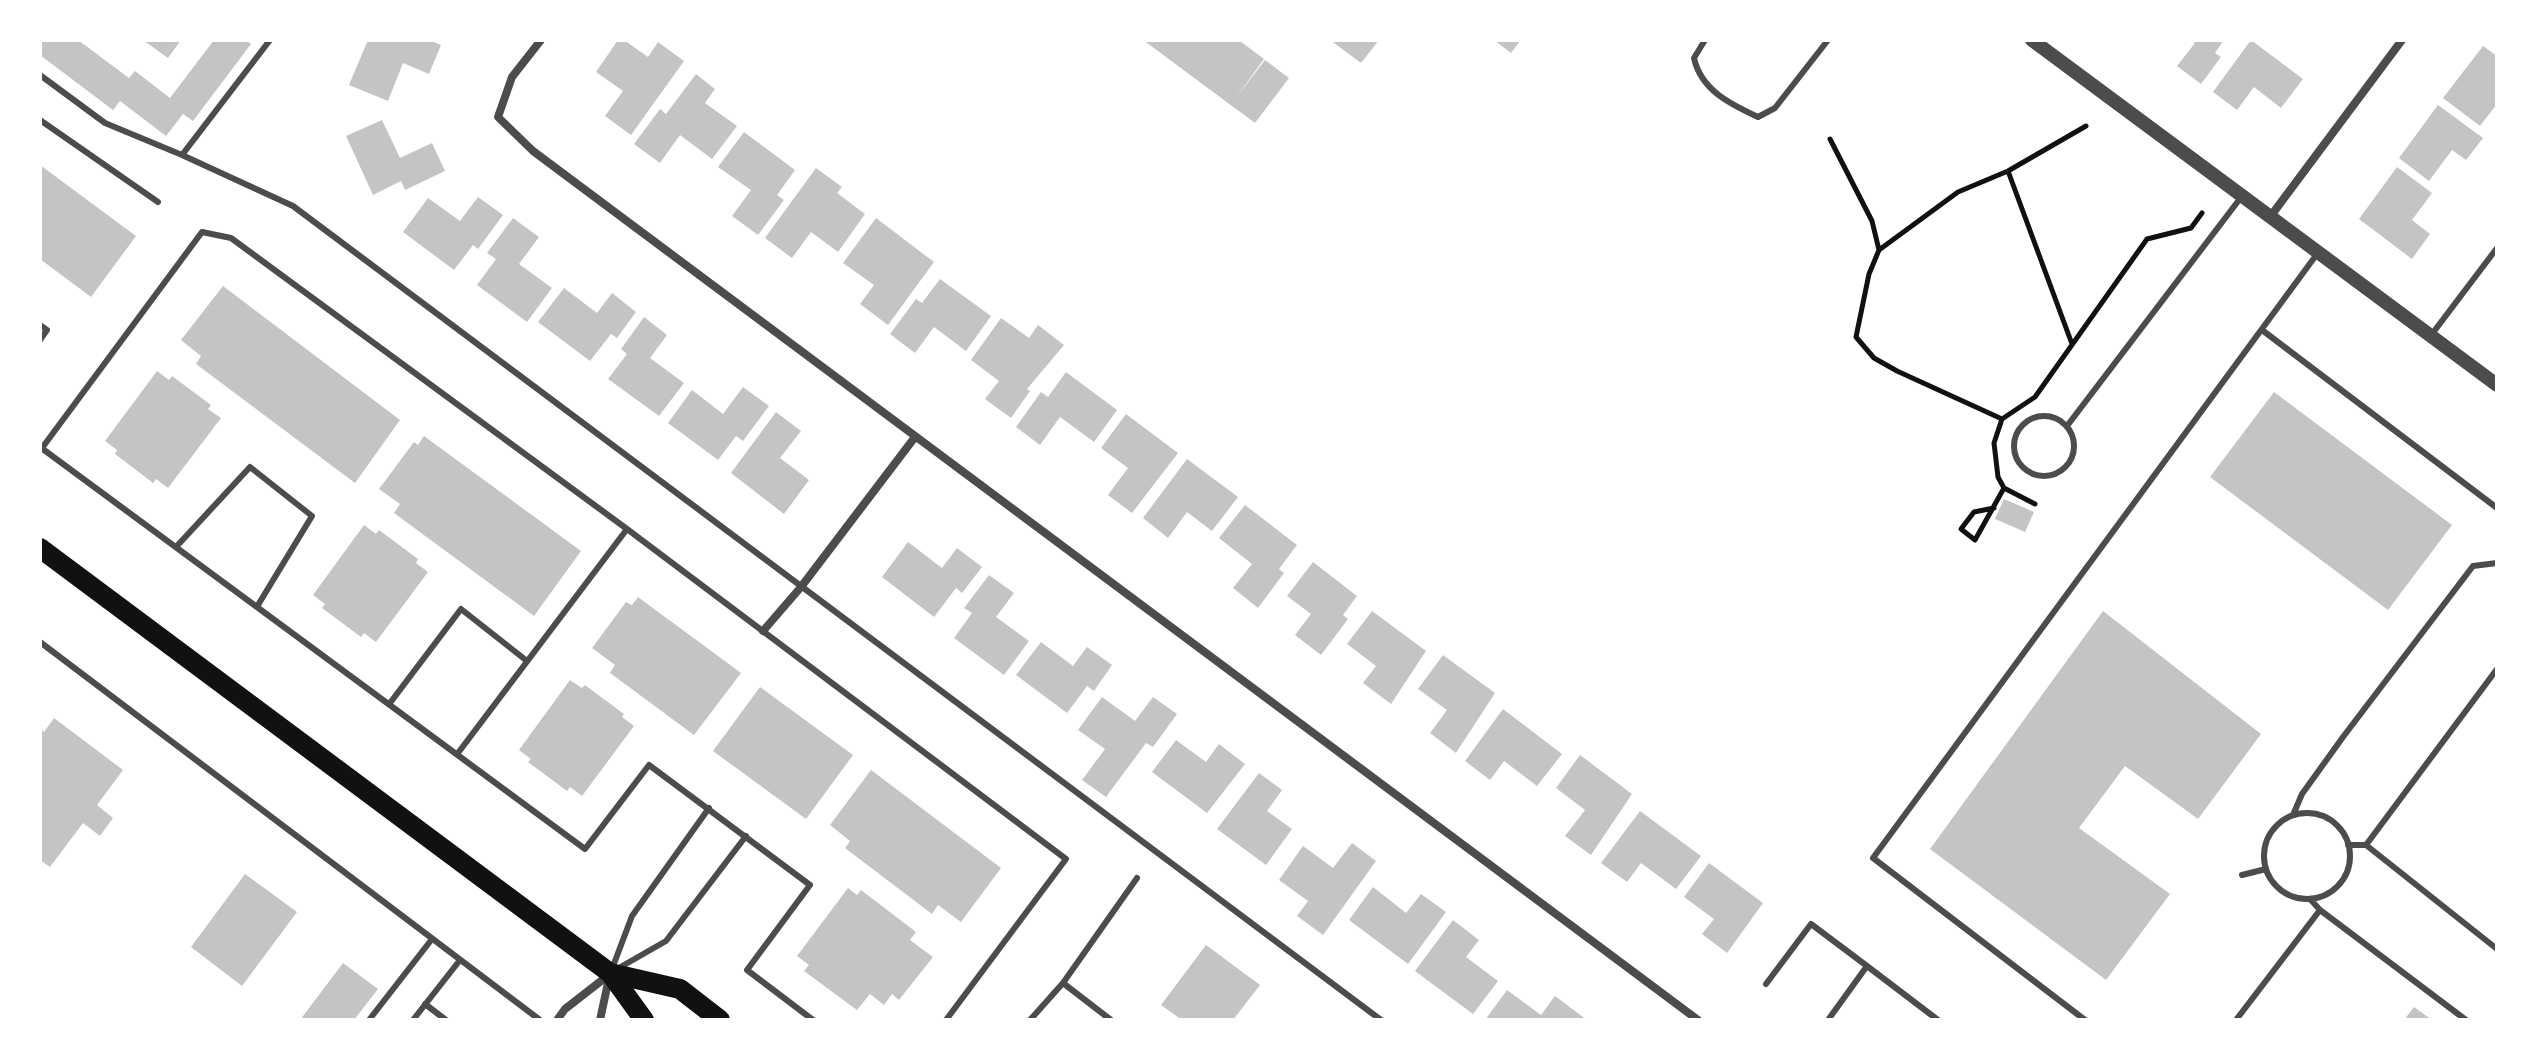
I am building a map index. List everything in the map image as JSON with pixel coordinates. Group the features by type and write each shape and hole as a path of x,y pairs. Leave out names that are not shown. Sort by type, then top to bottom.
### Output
{"main road":[{"path":"40,548 610,973 644,1020"},
{"path":"610,973 680,989 720,1020"}],"street":[{"path":"541,40 512,77 498,117 533,151 1698,1020"},
{"path":"2032,40 2497,385"},
{"path":"2270,217 2402,40"},
{"path":"763,631 801,587 915,437"},
{"path":"557,1020 565,1009 610,973"},
{"path":"600,1020 610,973"}],"lane":[{"path":"182,155 270,40"},
{"path":"1705,40 1694,58 1698,76 1727,103 1758,117 1775,108 1828,40"},
{"path":"40,75 105,123 293,206 1381,1020"},
{"path":"40,120 158,202"},
{"path":"2067,426 2242,196"},
{"path":"813,1020 747,970 810,885 709,808 649,765 585,849 41,448 202,232 231,238 627,529 1066,859 946,1020"},
{"path":"2431,336 2497,248"},
{"path":"2085,1020 1873,858 2319,252"},
{"path":"40,325 47,330 40,340"},
{"path":"2262,330 2497,508"},
{"path":"2039,416 2059,419 2067,426 2072,434 2074,454 2063,470 2044,477 2034,475 2019,463 2014,443 2021,425 2039,416"},
{"path":"176,547 250,467 312,516 258,605"},
{"path":"458,753 627,529"},
{"path":"2293,815 2302,794 2334,749 2473,566 2497,563"},
{"path":"390,703 461,609 527,661"},
{"path":"40,642 540,1020"},
{"path":"2366,845 2497,669"},
{"path":"610,973 632,916 709,808"},
{"path":"2310,899 2333,890 2342,881 2347,870 2348,845 2333,822 2307,812 2281,821 2265,842 2266,869 2283,891 2310,899 2320,910 2466,1020"},
{"path":"610,973 666,941 746,836"},
{"path":"2348,845 2366,845 2497,949"},
{"path":"2242,875 2266,869"},
{"path":"1030,1020 1063,983 1137,878"},
{"path":"2236,1020 2320,910"},
{"path":"1766,984 1811,924 1938,1020"},
{"path":"369,1020 432,939"},
{"path":"413,1020 460,960"},
{"path":"1828,1020 1867,966"},
{"path":"1063,983 1111,1020"},
{"path":"425,1004 446,1020"}],"path":[{"path":"2002,419 1874,358 1856,337 1869,274 1879,250 1958,192 2008,171 2086,126"},
{"path":"1830,139 1872,221 1879,250"},
{"path":"2008,171 2072,344"},
{"path":"2035,504 2004,488 1993,456 2002,419 2035,397 2147,239 2191,228 2202,213"},
{"path":"1994,508 1974,512 1961,529 1975,540 1994,508 2004,488"}],"building":[{"path":"40,40 78,40 129,78 135,71 170,98 214,40 246,40 251,44 193,121 183,114 166,136 120,101 113,110 40,55"},
{"path":"143,40 181,40 168,58"},
{"path":"368,40 429,40 441,45 429,74 403,63 388,101 349,85"},
{"path":"618,40 624,40 648,57 658,42 684,61 631,135 605,116 623,91 596,72"},
{"path":"1143,40 1240,41 1264,59 1235,99 1265,60 1289,78 1255,123"},
{"path":"1330,40 1379,40 1361,63"},
{"path":"1494,40 1521,40 1511,53"},
{"path":"2191,40 2224,40 2215,53 2221,57 2201,84 2177,66 2195,43"},
{"path":"2251,40 2303,79 2281,108 2254,87 2237,110 2213,92"},
{"path":"2483,46 2497,56 2497,104 2480,126 2443,98"},
{"path":"696,74 715,89 705,103 737,126 712,159 680,135 660,163 634,144 660,109 666,114"},
{"path":"2438,105 2483,138 2466,160 2452,150 2429,181 2399,158"},
{"path":"382,120 400,158 432,143 445,171 405,190 401,181 373,195 346,136"},
{"path":"744,132 795,170 777,195 784,200 758,235 732,216 751,190 718,167"},
{"path":"40,165 136,236 91,297 40,259"},
{"path":"2397,167 2432,193 2412,220 2430,234 2412,259 2359,219"},
{"path":"816,168 842,187 837,193 865,214 838,252 811,232 792,258 765,238"},
{"path":"478,197 503,215 478,249 473,245 454,270 403,232 428,198 460,221"},
{"path":"513,218 539,237 519,264 552,288 527,322 477,285 496,259 487,253"},
{"path":"876,218 934,262 888,325 860,304 874,285 843,263"},
{"path":"940,279 991,316 966,351 934,327 915,353 890,334 916,299 922,303"},
{"path":"223,286 400,420 355,483 196,364 201,356 181,340"},
{"path":"564,288 597,313 612,293 636,312 617,338 611,334 590,361 538,322"},
{"path":"644,317 667,335 650,358 684,383 659,416 608,379 627,354 621,349"},
{"path":"1001,318 1029,338 1038,325 1064,345 1027,389 1030,391 1011,418 985,399 999,381 971,360"},
{"path":"157,371 169,380 172,376 211,405 208,409 221,418 168,488 156,479 153,483 115,454 117,450 105,441"},
{"path":"1066,372 1117,410 1094,442 1060,417 1040,445 1016,427 1041,392 1048,397"},
{"path":"743,387 769,406 743,441 736,436 718,460 668,423 692,390 723,414"},
{"path":"2274,392 2452,525 2388,610 2210,477"},
{"path":"776,412 801,431 780,458 809,480 784,514 731,473"},
{"path":"1126,414 1178,453 1132,513 1108,495 1128,468 1101,448"},
{"path":"424,436 581,551 534,616 394,513 400,504 379,489 414,442 418,445"},
{"path":"1187,459 1238,497 1212,531 1187,512 1168,538 1143,518"},
{"path":"2004,499 2034,512 2025,532 1995,519"},
{"path":"1245,505 1297,545 1279,569 1284,573 1258,608 1233,588 1252,564 1219,538"},
{"path":"364,525 376,534 379,530 418,559 416,563 428,572 376,642 364,633 361,637 322,608 325,604 313,595"},
{"path":"908,542 942,568 957,548 982,567 962,593 956,588 934,617 882,577"},
{"path":"1313,562 1357,596 1343,615 1348,619 1321,655 1295,635 1311,614 1287,596"},
{"path":"989,575 1014,593 996,617 1029,641 1004,675 954,638 972,613 964,608"},
{"path":"638,597 741,673 694,735 610,673 615,665 592,648 626,602 632,605"},
{"path":"1372,611 1426,651 1391,704 1363,683 1376,666 1347,644"},
{"path":"2103,611 2261,734 2198,819 2125,766 2079,828 2170,894 2106,980 1930,849"},
{"path":"1041,642 1073,666 1087,647 1112,665 1094,691 1087,686 1067,713 1016,675"},
{"path":"1443,655 1495,693 1456,753 1430,733 1447,710 1418,689"},
{"path":"570,680 582,688 585,685 624,714 622,717 634,726 582,796 570,787 567,791 528,762 531,759 519,750"},
{"path":"760,687 853,755 806,819 713,751"},
{"path":"1102,697 1135,721 1153,697 1177,714 1153,747 1146,743 1106,797 1082,780 1105,749 1078,730"},
{"path":"1503,709 1562,754 1537,786 1504,761 1490,780 1465,761"},
{"path":"54,718 123,770 97,805 113,818 100,836 83,823 50,867 40,860 40,728 44,732"},
{"path":"1176,740 1206,762 1219,744 1245,764 1207,813 1152,772"},
{"path":"1580,755 1632,794 1591,855 1565,836 1585,810 1556,788"},
{"path":"871,770 1001,868 961,922 938,905 932,914 845,848 850,841 830,825"},
{"path":"1259,773 1282,790 1267,811 1292,829 1266,865 1217,829"},
{"path":"1640,811 1701,856 1676,889 1641,863 1627,882 1601,863"},
{"path":"1352,843 1376,861 1323,935 1297,916 1308,901 1279,880 1303,846 1333,868"},
{"path":"1709,863 1763,903 1727,953 1702,934 1714,919 1684,897"},
{"path":"245,874 297,912 242,986 191,947"},
{"path":"1373,887 1406,913 1421,894 1446,912 1408,964 1349,920"},
{"path":"848,888 857,895 861,890 916,932 910,940 933,957 899,1000 892,994 884,1005 870,994 857,1010 804,971 809,965 797,956"},
{"path":"1453,920 1479,940 1466,957 1498,981 1473,1014 1415,971"},
{"path":"1206,945 1260,985 1233,1020 1182,1020 1161,1005"},
{"path":"343,963 378,989 354,1020 300,1020"},
{"path":"1507,990 1541,1015 1555,996 1587,1020 1485,1020"},
{"path":"2414,1007 2432,1020 2404,1020"}]}
